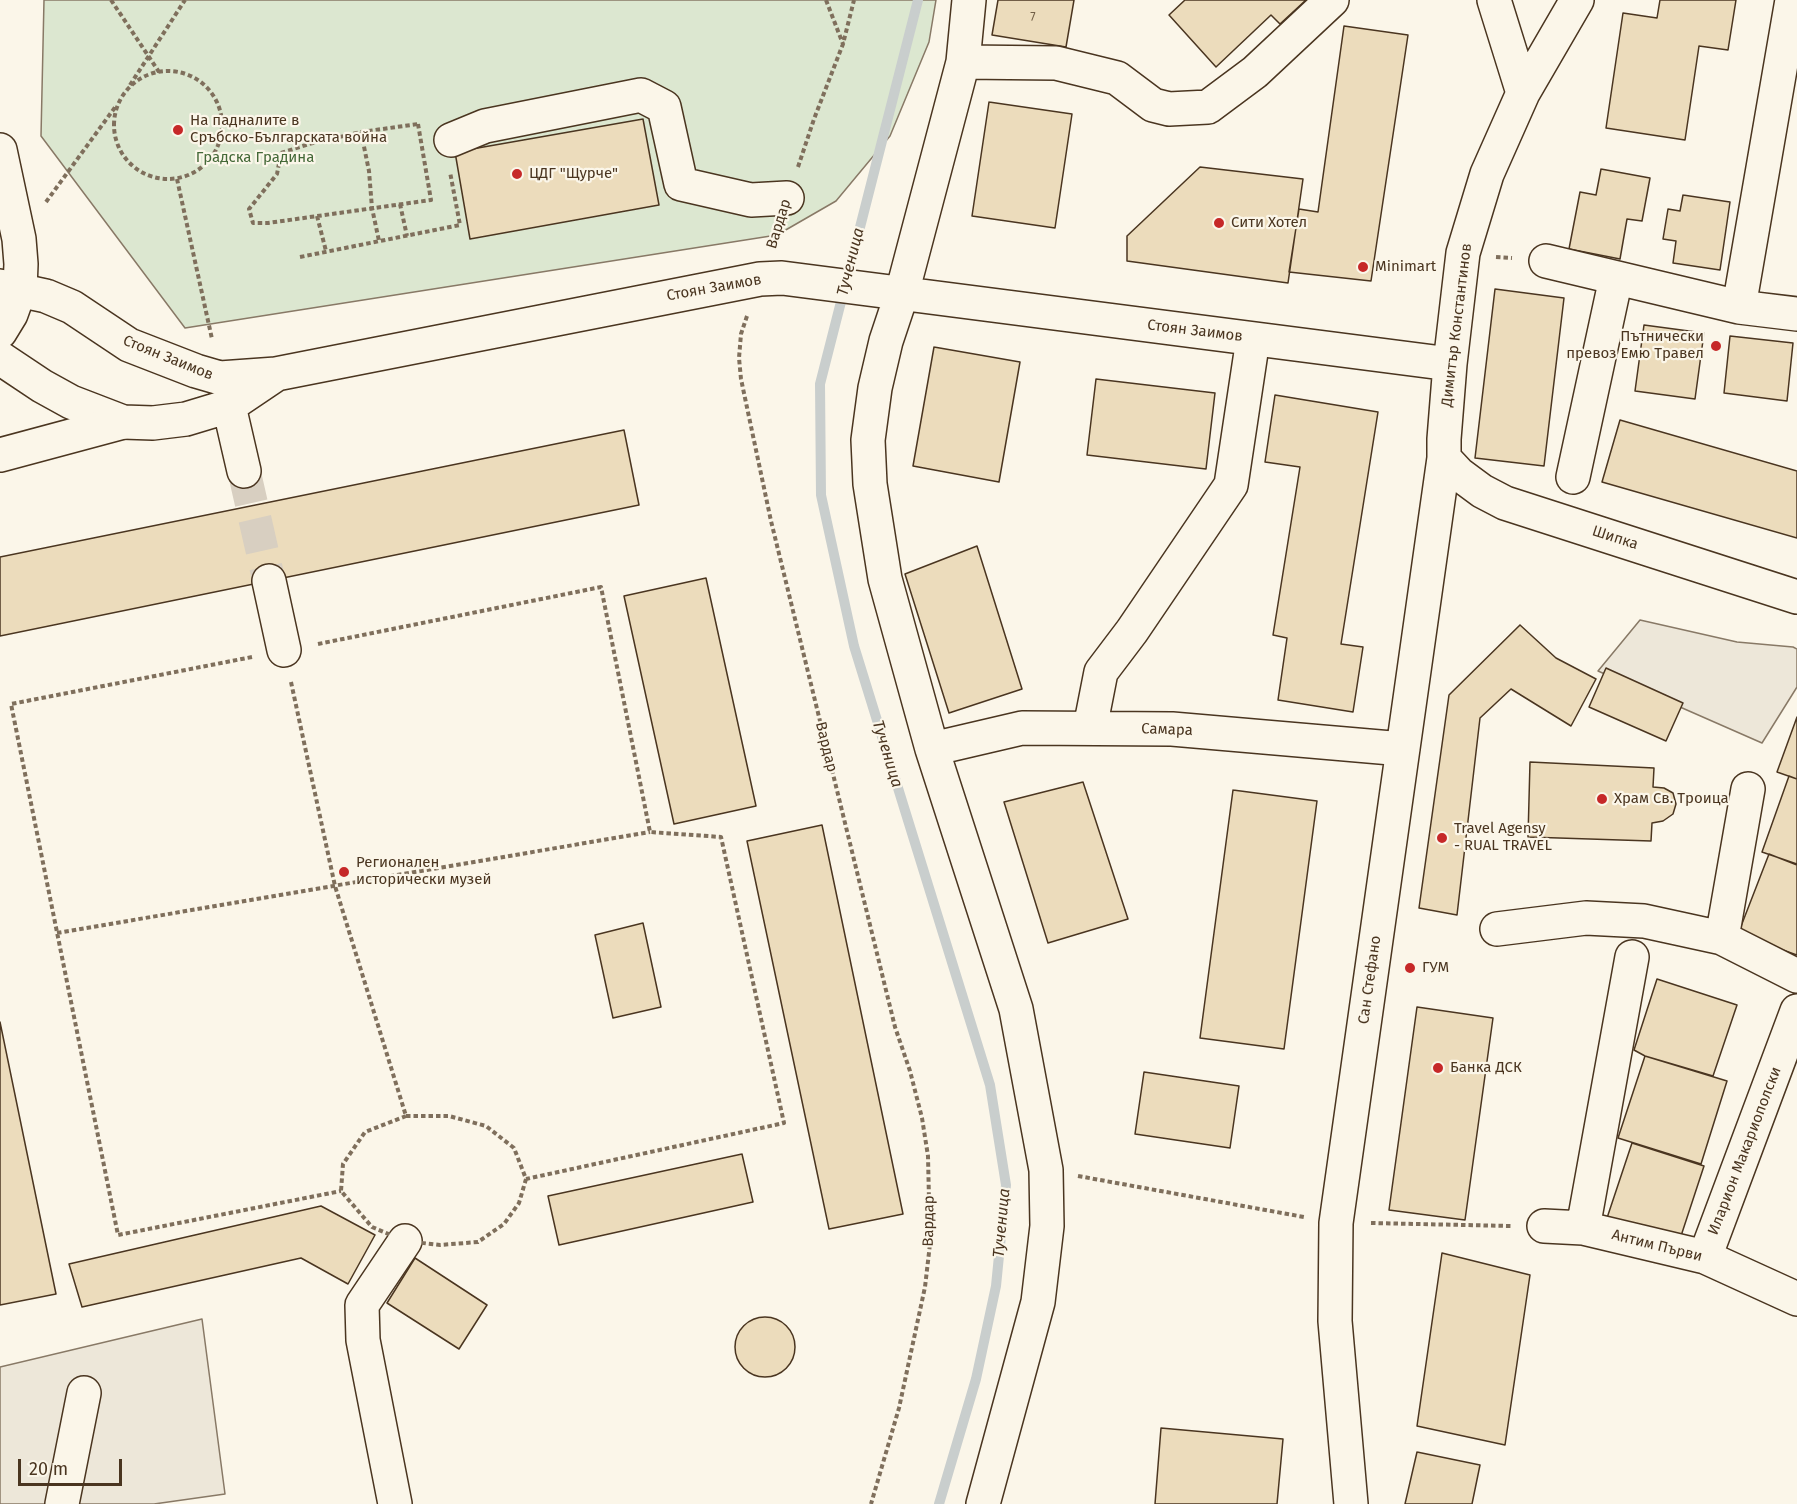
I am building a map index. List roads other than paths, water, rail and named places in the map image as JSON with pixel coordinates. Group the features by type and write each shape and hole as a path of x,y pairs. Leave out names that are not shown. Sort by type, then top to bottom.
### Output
{"street":[{"path":"969,0 963,62 902,293 886,340 875,388 868,440 870,484 885,579 932,749 1016,1009 1046,1170 1047,1226 1038,1302 983,1504"},
{"path":"963,62 1056,63 1117,78 1154,105 1169,109 1208,107 1255,72 1332,0"},
{"path":"1494,0 1523,93"},
{"name":"Димитър Константинов","path":"1444,458 1443,440 1450,364 1463,253 1487,174 1523,93 1577,0"},
{"path":"1739,307 1792,0"},
{"path":"450,140 485,126 641,95 664,107 681,184 751,200 787,198"},
{"path":"0,150 19,240 10,288 10,314 0,332"},
{"path":"1546,261 1739,307 1797,314"},
{"name":"Стоян Заимов","path":"10,288 46,296 72,307 129,345 196,371 225,392 276,374 771,278 866,288 1450,364"},
{"path":"1573,477 1616,278"},
{"path":"1090,728 1101,672 1132,631 1231,484 1254,339"},
{"path":"0,358 71,402 123,422"},
{"path":"0,455 123,422 153,423 186,419 225,392 244,471"},
{"name":"Шипка","path":"1444,458 1459,474 1504,503 1797,597"},
{"name":"Сан Стефано","path":"1351,1504 1335,1321 1336,1222 1444,458"},
{"path":"269,581 284,650"},
{"name":"Самара","path":"932,749 1022,728 1172,729 1403,749"},
{"path":"1722,938 1748,789"},
{"path":"1497,929 1586,918 1644,921 1722,938 1797,976"},
{"path":"1583,1228 1632,957"},
{"name":"Иларион Макариополски","path":"1705,1257 1797,1011"},
{"name":"Антим Първи","path":"1544,1226 1583,1228 1705,1257 1797,1299"},
{"path":"395,1504 363,1340 362,1305 405,1242"},
{"path":"62,1504 84,1393"}],"waterway":[{"name":"Тученица","path":"918,0 820,384 821,495 854,646 990,1085 1006,1185 996,1286 976,1379 939,1504"}],"tunnel":[{"path":"244,471 269,581"}],"place":[{"name":"На падналите в Сръбско-Българската война","path":"178,130"},
{"name":"ЦДГ \"Щурче\"","path":"517,174"},
{"name":"Сити Хотел","path":"1219,223"},
{"name":"Minimart","path":"1363,267"},
{"name":"Пътнически превоз Емю Травел","path":"1716,346"},
{"name":"Храм Св. Троица","path":"1602,799"},
{"name":"Travel Agensy - RUAL TRAVEL","path":"1442,838"},
{"name":"Регионален исторически музей","path":"344,872"},
{"name":"ГУМ","path":"1410,968"},
{"name":"Банка ДСК","path":"1438,1068"}],"park label":[{"name":"Градска Градина","path":"255,158"}]}
